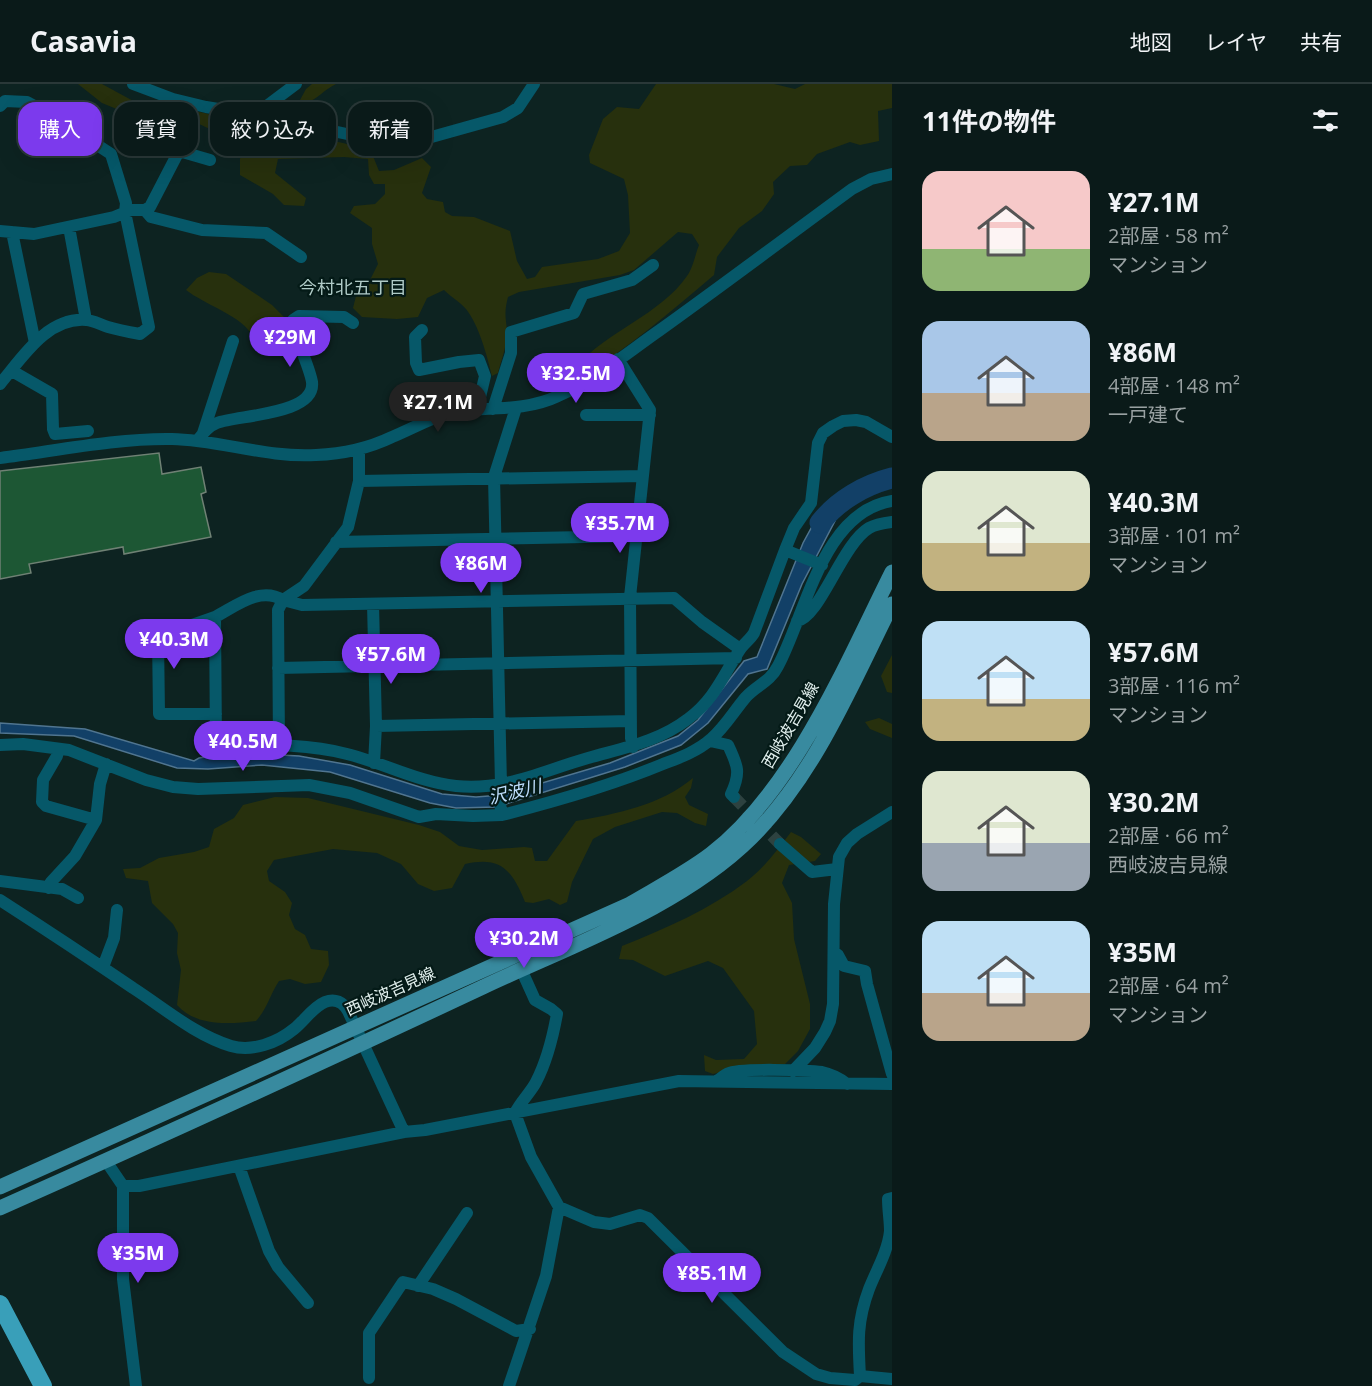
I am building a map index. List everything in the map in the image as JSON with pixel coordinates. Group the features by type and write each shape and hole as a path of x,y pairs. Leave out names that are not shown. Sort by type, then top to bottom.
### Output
{"highway":[{"path":"0,1304 43,1386"}],"main road":[{"name":"西岐波吉見線","path":"0,1187 630,904 711,854 768,797 794,759 817,720 892,572"},
{"name":"西岐波吉見線","path":"0,1208 637,916 682,892 715,870 750,838 794,786 817,750 886,627 892,604"}],"street":[{"path":"133,84 173,99 210,108"},
{"path":"272,102 296,84"},
{"path":"336,132 380,141 410,143 503,117 518,108 534,84"},
{"path":"0,106 5,101 27,102 111,154 126,203 125,212 149,327 140,334 86,320 63,323 48,331 35,343 0,384"},
{"path":"35,343 6,231 34,234 131,210 145,210 150,207 179,150 210,160"},
{"path":"0,458 151,440 200,438 293,455 332,454 359,449 391,438 452,412 516,408 539,404 558,397 589,380 852,189 871,179 892,174"},
{"path":"145,210 152,217 202,231 266,234 301,257"},
{"path":"69,227 86,320"},
{"path":"494,409 511,353 511,332 574,313 584,294 632,280 653,265"},
{"path":"200,438 216,423 271,413 304,401 311,393 312,381 292,325 293,320 298,316 344,317 353,323"},
{"path":"423,330 416,337 416,363 419,370 479,360 485,376 477,410"},
{"path":"200,438 233,341"},
{"path":"618,359 650,410 630,597 633,747"},
{"path":"12,371 52,393 55,434 88,431"},
{"path":"501,813 494,477 516,408"},
{"path":"586,415 650,415"},
{"path":"215,617 216,745 279,745 332,751 349,754 431,783 499,789 587,758 651,741 689,719 711,699 738,653 754,633 794,528 811,502 818,443 823,433 832,426 856,420 866,422 892,438"},
{"path":"279,745 278,610 283,600 304,586 348,527 359,481 359,449"},
{"path":"359,481 643,476"},
{"path":"0,745 23,744 81,753 146,780 174,787 198,789 309,785 350,793 420,817 436,814 473,816 501,813 611,784 683,756 710,741 752,691 768,681 778,666 820,565 836,538 862,512 883,502 892,501"},
{"path":"796,622 804,620 814,608 842,561 862,534 870,528 892,522"},
{"path":"336,542 636,536"},
{"path":"786,551 820,565"},
{"path":"216,714 159,714 158,637 215,617 256,596 275,596 302,605 630,597 674,598 738,653"},
{"path":"373,604 376,726 374,763"},
{"path":"278,668 631,661 738,653"},
{"path":"376,726 631,722"},
{"path":"710,741 728,745 736,762 738,780 731,794 734,797"},
{"path":"58,749 57,756 43,780 42,802 46,806 96,820"},
{"path":"49,888 51,882 75,856 96,820 100,784 106,764"},
{"path":"793,1071 815,1048 830,1021 833,1004 834,904 839,857 846,843 892,812"},
{"path":"780,844 812,872 837,869"},
{"path":"0,880 62,889 78,898"},
{"path":"0,900 191,1027 231,1046 258,1047 294,1029 322,1004 331,1000 339,1002 345,1007 404,1132"},
{"path":"103,967 114,938 117,910"},
{"path":"834,952 844,966 865,971 892,1074"},
{"path":"521,969 535,1000 557,1014 553,1036 536,1083 522,1098 515,1113 531,1157 559,1207 594,1222 610,1224 640,1215 648,1218 765,1336 800,1365 816,1374 830,1378 855,1380 860,1376 892,1380"},
{"path":"717,1081 728,1073 739,1071 793,1071 822,1072 840,1078 848,1084"},
{"path":"123,1186 139,1186 404,1132 425,1130 679,1081 892,1084"},
{"path":"106,1161 123,1186 123,1279 136,1386"},
{"path":"239,1166 269,1251 278,1267 308,1303"},
{"path":"860,1376 859,1323 868,1291 887,1244 890,1231 888,1199 892,1198"},
{"path":"508,1386 530,1329 546,1276 559,1207"},
{"path":"418,1286 467,1214"},
{"path":"369,1378 369,1334 403,1282 456,1299 516,1331 530,1329"}],"green space":[{"path":"78,84 102,84 135,102 114,102 114,108 101,102"},
{"path":"312,84 336,84 314,99 303,102 300,100"},
{"path":"656,84 774,84 795,89 805,84 892,84 892,108 878,111 879,141 860,145 850,142 817,154 807,165 790,166 773,182 774,194 762,211 739,228 717,257 714,275 631,343 577,379 577,366 589,354 663,302 676,290 687,276 699,245 692,234 678,232 634,270 620,275 519,292 508,297 505,313 506,345 498,373 492,376 475,323 464,306 444,290 427,298 418,317 397,319 362,317 353,308 356,296 368,284 378,264 372,244 372,228 350,213 354,206 375,204 385,194 385,184 374,184 369,175 368,159 344,157 278,159 275,173 306,198 304,206 284,205 273,194 240,175 241,156 336,156 336,141 348,144 348,156 373,156 379,171 394,170 422,158 431,167 422,193 427,199 443,202 445,212 452,216 474,217 510,231 517,261 527,279 535,277 542,267 598,259 619,251 630,233 628,195 624,179 590,163 589,155 603,119 617,107 639,109"},
{"path":"198,112 210,114 210,129 198,123"},
{"path":"209,272 226,274 272,305 286,319 292,341 282,341 269,331 249,331 237,320 186,290 197,278"},
{"path":"892,655 892,693 887,692 881,676"},
{"path":"879,718 892,724 892,738 870,729 865,722"},
{"path":"693,778 691,788 685,797 689,805 708,814 706,826 677,813 662,812 615,827 593,839 572,882 567,902 560,905 549,899 533,903 525,902 510,874 504,868 488,862 465,864 452,888 434,891 418,884 401,864 377,853 333,849 274,860 267,871 269,881 285,892 292,903 289,915 295,929 305,935 311,949 328,951 329,965 321,982 305,984 290,979 279,981 256,1021 224,1023 204,1021 185,1012 177,1005 181,970 177,953 178,933 173,924 152,903 148,881 126,878 123,869 140,868 159,858 209,847 214,829 234,818 243,805 275,797 308,798 419,825 440,832 459,846 482,850 532,848 535,861 547,861 576,821 652,802"},
{"path":"791,832 801,837 821,854 815,861 789,865 782,883 792,903 794,939 810,1004 810,1029 798,1051 785,1064 743,1066 713,1074 705,1071 704,1055 716,1060 744,1059 757,1044 754,1011 723,968 708,961 665,976 633,960 619,959 622,946 687,918 733,891 759,870"}],"water":[{"path":"840,502 835,521 802,584 767,669 748,674 708,723 681,745 625,767 496,807 456,808 430,803 330,772 262,765 208,769 177,768 74,736 0,733 0,723 85,729 194,761 210,756 262,754 299,756 350,765 442,794 476,797 501,795 610,763 678,736 698,720 744,661 757,657 803,543 815,521"}],"building":[{"path":"159,453 162,474 201,467 206,492 201,494 211,537 124,554 123,547 29,564 31,573 0,579 0,471"}],"waterway":[{"name":"沢波川","path":"820,523 835,507 853,494 892,478"}],"tunnel":[{"path":"734,797 780,844"}],"district":[{"name":"今村北五丁目","path":"353,288"}]}
